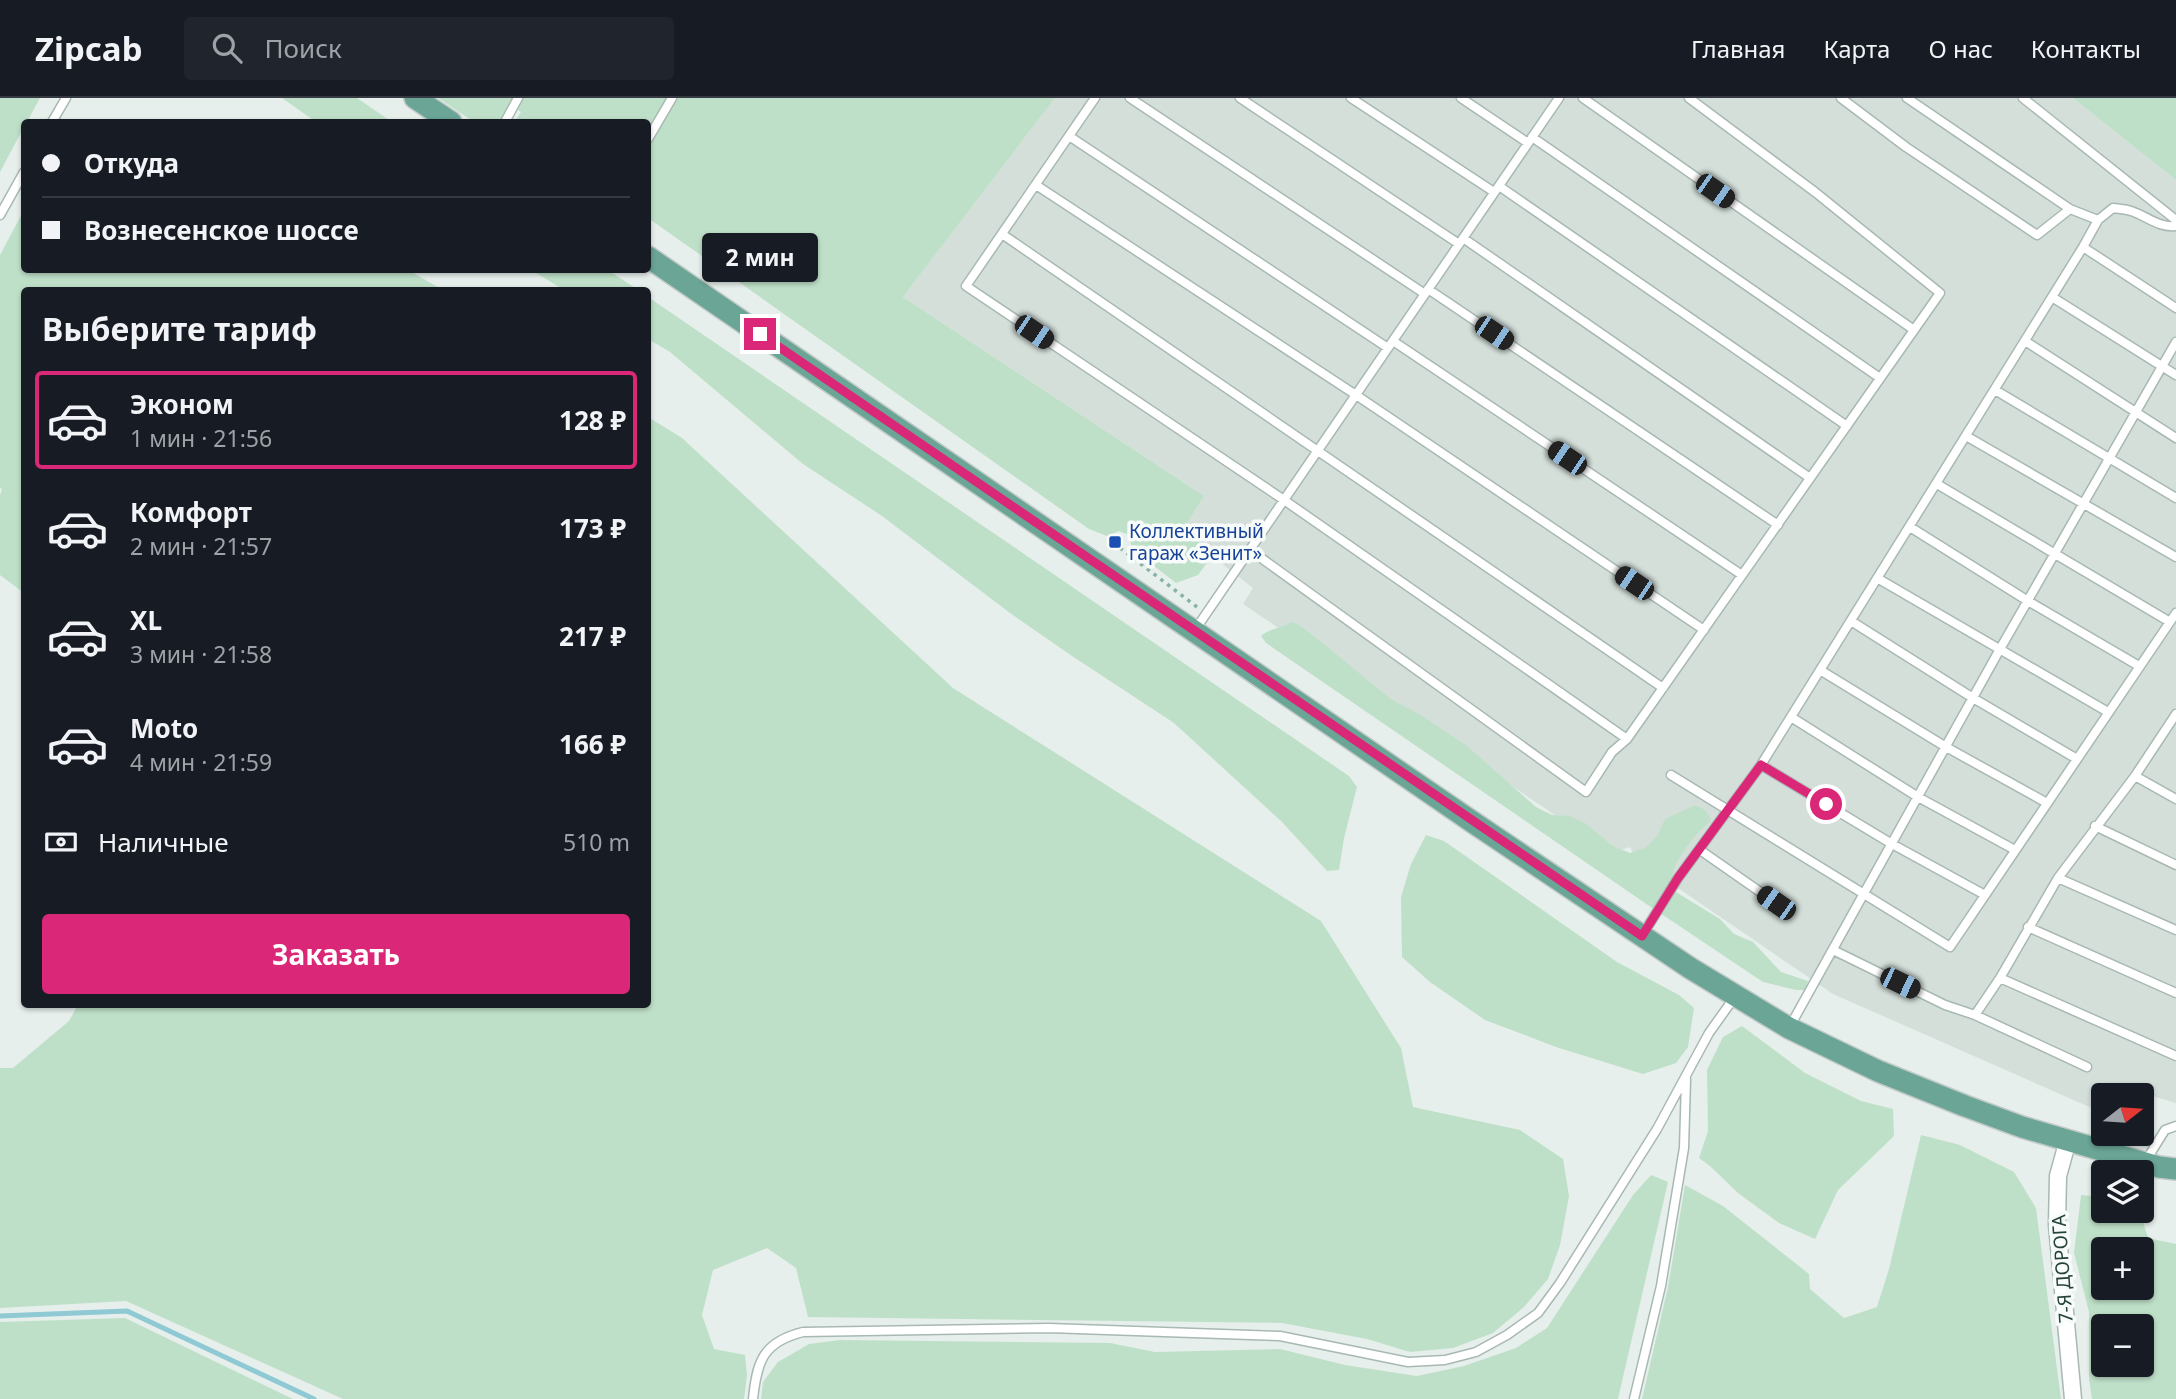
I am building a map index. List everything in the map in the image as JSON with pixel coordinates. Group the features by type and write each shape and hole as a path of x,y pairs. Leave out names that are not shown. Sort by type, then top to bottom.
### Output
{"main road":[{"path":"415,98 446,119"},
{"path":"651,259 1200,622 1642,936 1789,1028 1878,1071 1940,1096 2022,1126 2164,1169"}],"street":[{"name":"7-Я ДОРОГА","path":"2068,1140 2058,1176 2057,1226 2073,1399"}],"lane":[{"path":"54,119 65,98"},
{"path":"507,119 518,98"},
{"path":"651,134 672,98"},
{"path":"1095,98 966,286 1284,500 1627,739"},
{"path":"1130,98 1427,291 1778,525"},
{"path":"1241,98 1461,241 1810,478"},
{"path":"1351,98 1497,189 1847,426"},
{"path":"1461,98 1530,140 1880,378"},
{"path":"1200,622 1559,98"},
{"path":"1583,98 1914,330"},
{"path":"1250,550 1587,792 1612,752 1627,739 1940,293 1815,192 1689,98"},
{"path":"1841,98 1906,147 2037,235 2070,209"},
{"path":"1907,98 2070,209 2098,220"},
{"path":"2024,98 2176,220"},
{"path":"1069,136 1742,575"},
{"path":"0,215 21,177"},
{"path":"1035,185 1356,395 1704,630"},
{"path":"1642,936 1678,878 1761,765 1791,718 2098,220 2113,208 2133,211 2147,220 2167,227 2176,226"},
{"path":"1002,234 1663,688"},
{"path":"2083,247 2176,308"},
{"path":"2052,298 2176,375"},
{"path":"2025,341 2176,438"},
{"path":"1789,1028 2000,649 2176,342"},
{"path":"1995,390 2176,498"},
{"path":"1966,436 2176,557"},
{"path":"1937,484 2170,622"},
{"path":"1910,527 2139,666"},
{"path":"1877,578 2108,712"},
{"path":"1671,775 1950,947 2176,613"},
{"path":"1851,621 1973,698 2077,759"},
{"path":"1820,670 1946,747 2047,803"},
{"path":"1975,1016 2058,878 2172,728 2176,714"},
{"path":"1791,718 1918,797 2015,850"},
{"path":"1761,765 1892,844 1985,895"},
{"path":"2135,776 2176,799"},
{"path":"2095,826 2176,865"},
{"path":"1700,850 1776,903"},
{"path":"2058,878 2176,930"},
{"path":"2028,927 2176,993"},
{"path":"1833,950 1945,1005 2087,1067"},
{"path":"2000,978 2176,1056"},
{"path":"753,1399 761,1361 770,1347 785,1336 803,1332 1049,1328 1280,1336 1408,1362 1445,1360 1476,1352 1507,1335 1538,1313 1582,1249 1657,1129 1709,1034 1736,995"},
{"path":"1634,1399 1661,1286 1684,1148 1686,1076"},
{"path":"2164,1169 2165,1130 2176,1126"}],"path":[{"path":"1120,548 1200,622"}],"shaded area":[{"path":"1055,98 2073,98 2176,180 2176,1103 2154,1096 2154,1083 2091,1083 2091,1108 1833,994 1637,860 1630,847 1611,853 1243,604 1253,588 1212,556 1185,527 1204,496 903,297"}],"green space":[{"path":"0,98 40,98 29,119 21,119 21,133 0,172"},
{"path":"282,98 357,98 388,119 312,119"},
{"path":"438,98 1055,98 903,297 1204,496 1185,527 1212,556 1198,575 1176,583 1132,549 1129,535 1119,531 1107,536 1089,529 651,220 651,119 516,119 521,112 510,105 501,119 470,119"},
{"path":"2073,98 2176,98 2176,180"},
{"path":"21,216 21,273 413,273 438,287 21,287 21,591 0,575 0,255"},
{"path":"536,273 612,273 634,287 559,287"},
{"path":"651,299 1349,776 1357,787 1339,870 1327,871 1282,822 1174,723 1010,613 882,516 803,464 670,352 651,341"},
{"path":"651,419 682,438 953,688 1321,921 1401,1048 1413,1107 1520,1130 1563,1159 1569,1196 1560,1245 1548,1279 1524,1307 1493,1333 1453,1348 1410,1352 1367,1339 1282,1323 808,1317 796,1268 767,1248 713,1270 702,1315 714,1349 745,1355 747,1375 744,1399 343,1399 126,1301 0,1308 0,1068 13,1068 69,1021 76,1008 651,1008"},
{"path":"1291,622 1320,641 1392,700 1421,715 1467,746 1536,807 1552,815 1569,816 1585,823 1613,846 1630,853 1645,848 1657,836 1665,819 1695,805 1703,809 1711,821 1695,836 1682,854 1674,869 1671,889 1720,919 1734,934 1753,942 1781,972 1808,981 1805,990 1763,982 1266,643 1261,636"},
{"path":"1426,835 1444,841 1617,962 1679,995 1694,1008 1688,1047 1676,1063 1643,1074 1556,1047 1485,1020 1430,982 1402,957 1401,897 1411,864"},
{"path":"1742,1026 1805,1073 1861,1101 1893,1109 1894,1136 1838,1190 1815,1239 1779,1223 1738,1193 1699,1158 1708,1131 1707,1070 1723,1037"},
{"path":"1921,1135 1960,1145 2014,1172 2036,1208 2061,1399 1642,1399 1668,1287 1685,1185 1723,1206 1809,1274 1810,1289 1844,1318 1877,1307 1889,1269"},
{"path":"1651,1175 1668,1182 1618,1399 761,1399 763,1382 778,1362 809,1344 840,1340 1110,1343 1155,1352 1280,1349 1345,1365 1417,1376 1464,1366 1516,1348 1547,1328 1633,1195"},
{"path":"2081,1195 2091,1196 2091,1223 2144,1223 2148,1237 2091,1237 2091,1300 2154,1300 2154,1239 2176,1244 2176,1399 2092,1399 2089,1379 2089,1312 2074,1253"},
{"path":"125,1318 293,1399 0,1399 0,1322"}],"waterway":[{"path":"0,1316 127,1311 314,1399"}],"place":[{"name":"Коллективный гараж «Зенит»","path":"1115,542"}],"route":[{"path":"760,334 1642,936 1678,878 1761,765 1826,804"}]}
